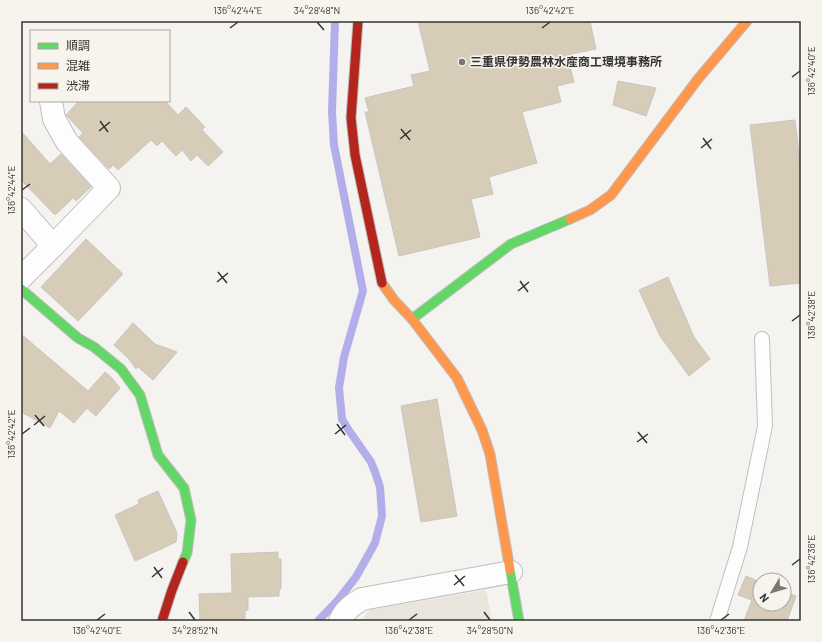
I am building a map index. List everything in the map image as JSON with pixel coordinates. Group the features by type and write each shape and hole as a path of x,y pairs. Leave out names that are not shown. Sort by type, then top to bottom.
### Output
{"street":[{"path":"358,21 351,118 352,134 355,155 382,283 394,300 412,319 457,378 482,430 490,454 519,621"},
{"path":"412,319 511,244 590,210 611,195 698,79 747,21"},
{"path":"21,278 109,188 67,142 54,119 51,102"},
{"path":"21,209 53,246"},
{"path":"21,289 78,338 94,347 121,369 140,395 158,455 184,488 191,520 187,553 172,590 162,621"},
{"path":"340,621 352,604 362,598 511,572"}],"lane":[{"path":"717,621 740,547 765,426 762,340"}],"shaded area":[{"path":"486,590 492,621 361,621 369,610"}],"building":[{"path":"418,21 590,21 596,49 567,55 574,82 557,86 561,102 522,112 537,163 489,177 493,194 471,199 480,237 399,256 365,112 369,112 365,98 414,86 411,75 430,71"},
{"path":"618,81 656,88 646,116 613,105"},
{"path":"78,102 166,102 178,115 186,107 205,127 202,130 223,152 208,166 197,155 191,161 182,150 176,156 162,141 157,146 151,140 118,170 113,165 109,169 79,137 83,133 66,115"},
{"path":"795,120 801,170 801,283 770,286 750,125"},
{"path":"21,131 50,164 61,154 91,187 76,201 73,198 55,215 21,180"},
{"path":"86,239 123,274 78,321 41,287"},
{"path":"668,277 694,337 710,359 689,376 660,336 639,290"},
{"path":"133,323 155,344 177,352 153,380 138,367 136,369 129,359 114,345"},
{"path":"21,334 88,391 105,372 120,388 96,416 87,408 74,423 59,411 50,428 21,412"},
{"path":"437,399 457,516 421,522 401,406"},
{"path":"158,491 177,533 176,542 135,561 115,515 139,504 138,500"},
{"path":"278,552 278,559 281,559 281,589 279,589 279,596 248,597 248,610 245,611 245,621 200,621 199,594 232,593 231,554"},
{"path":"746,576 752,579 752,600 738,595"},
{"path":"792,595 796,596 792,607"},
{"path":"752,600 752,612 790,612 787,621 744,621"}],"waterway":[{"path":"318,621 338,600 356,577 375,543 382,516 380,487 375,472 371,462 342,419 339,388 344,357 363,291 334,145 332,112 335,21"}],"traffic: fast":[{"path":"412,319 511,244 570,219"},
{"path":"21,289 78,338 94,347 121,369 140,395 158,455 184,488 191,520 187,553 183,562"},
{"path":"510,570 519,621"}],"traffic: slow":[{"path":"570,219 590,210 611,195 698,79 747,21"},
{"path":"382,283 394,300 412,319 457,378 482,430 490,454 510,570"}],"traffic: jam":[{"path":"358,21 351,118 355,155 382,283"},
{"path":"162,621 183,562"}],"place":[{"name":"三重県伊勢農林水産商工環境事務所","path":"462,62"}]}
